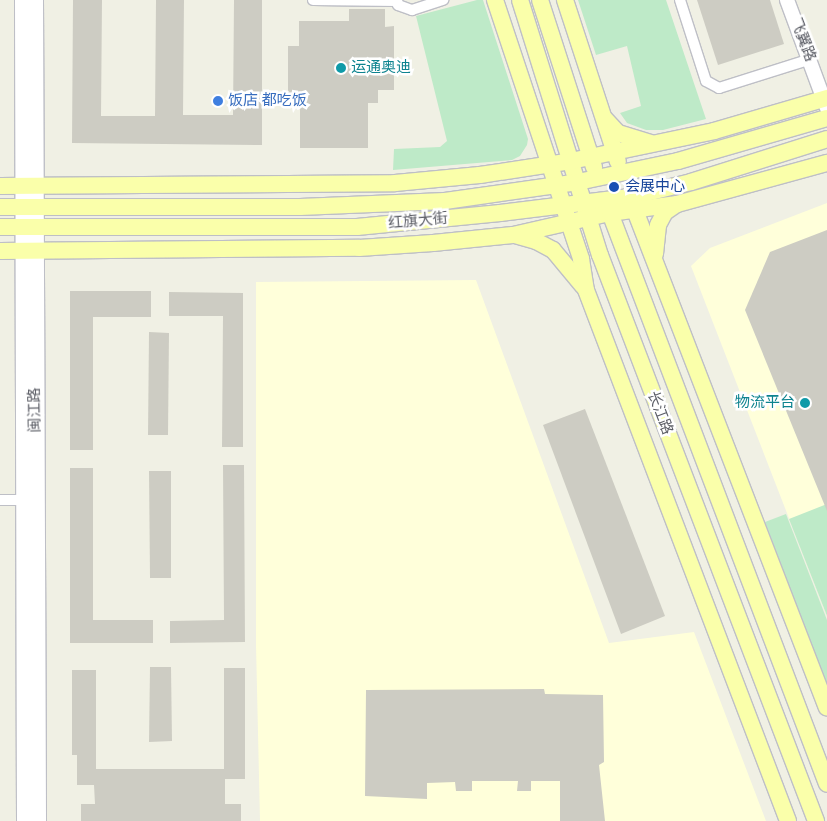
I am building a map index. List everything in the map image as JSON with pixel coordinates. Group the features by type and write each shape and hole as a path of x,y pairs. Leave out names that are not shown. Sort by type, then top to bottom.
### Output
{"main road":[{"name":"闽江路","path":"22,0 29,185"},
{"name":"闽江路","path":"35,0 28,227 30,500 38,821"},
{"path":"495,0 569,222 586,290 788,821"},
{"name":"长江路","path":"520,0 603,264 816,821"},
{"name":"长江路","path":"540,0 607,206 827,784"},
{"path":"565,0 600,111 632,203 827,708"},
{"path":"0,186 394,183 571,162 714,131 826,101"},
{"path":"600,111 618,133 639,141 657,143"},
{"path":"513,170 529,158 535,147 533,114"},
{"name":"红旗大街","path":"0,207 380,205 445,201 578,182 622,173 719,150 827,118"},
{"name":"红旗大街","path":"632,203 827,139"},
{"name":"红旗大街","path":"0,227 357,227 563,206 586,210 632,203 677,204 827,163"},
{"path":"659,275 655,233 665,212 677,204"},
{"name":"红旗大街","path":"0,251 359,248 513,235 569,222 586,210"},
{"path":"513,235 536,240 554,250 586,290"},
{"name":"闽江路","path":"24,821 30,500"}],"street":[{"path":"313,0 397,1 398,5 412,10 443,0"},
{"path":"680,0 706,81 719,88 811,59"},
{"name":"飞翼路","path":"787,0 826,101"},
{"path":"0,500 30,500"}],"shaded area":[{"path":"483,0 528,139 527,145 520,156 512,160 393,170 394,149 440,147 447,141 416,16"},
{"path":"578,0 666,0 706,119 663,130 646,130 627,123 620,113 641,106 627,46 596,55"},
{"path":"827,203 827,616 691,266 710,248"},
{"path":"476,280 609,643 694,632 766,821 260,821 256,645 256,282"},
{"path":"827,504 827,616 789,519"},
{"path":"786,514 827,620 827,686 765,522"}],"building":[{"path":"73,0 102,0 101,116 155,116 156,0 184,0 183,115 233,115 234,0 262,0 262,145 72,143"},
{"path":"697,0 770,0 784,44 718,65"},
{"name":"运通奥迪","path":"349,9 385,9 385,27 394,26 394,90 378,90 378,103 368,103 368,148 300,148 300,107 288,107 288,46 299,46 299,21 349,21"},
{"name":"物流平台","path":"827,230 827,511 745,310 770,252"},
{"path":"70,291 151,291 151,317 93,317 93,450 70,450"},
{"path":"169,292 243,293 243,447 222,447 223,316 169,316"},
{"path":"149,332 169,333 168,435 148,435"},
{"path":"585,409 665,616 621,634 543,425"},
{"path":"223,465 244,465 245,642 170,643 170,621 224,620"},
{"path":"70,468 93,468 93,620 153,620 153,643 70,643"},
{"path":"149,471 171,471 171,578 150,578"},
{"path":"150,667 171,667 172,741 149,742"},
{"path":"224,668 245,668 245,779 225,779 225,804 241,804 241,821 81,821 81,804 95,804 94,785 77,785 77,755 72,755 72,670 96,670 96,769 224,769"},
{"path":"544,689 545,694 603,695 604,762 599,765 605,821 560,821 560,781 531,781 531,791 517,791 518,781 472,781 472,791 456,791 455,782 427,783 427,799 365,796 366,690"}],"place":[{"name":"运通奥迪","path":"341,68"},
{"name":"饭店 都吃饭","path":"218,101"},
{"name":"会展中心","path":"614,187"},
{"name":"物流平台","path":"805,403"}]}
